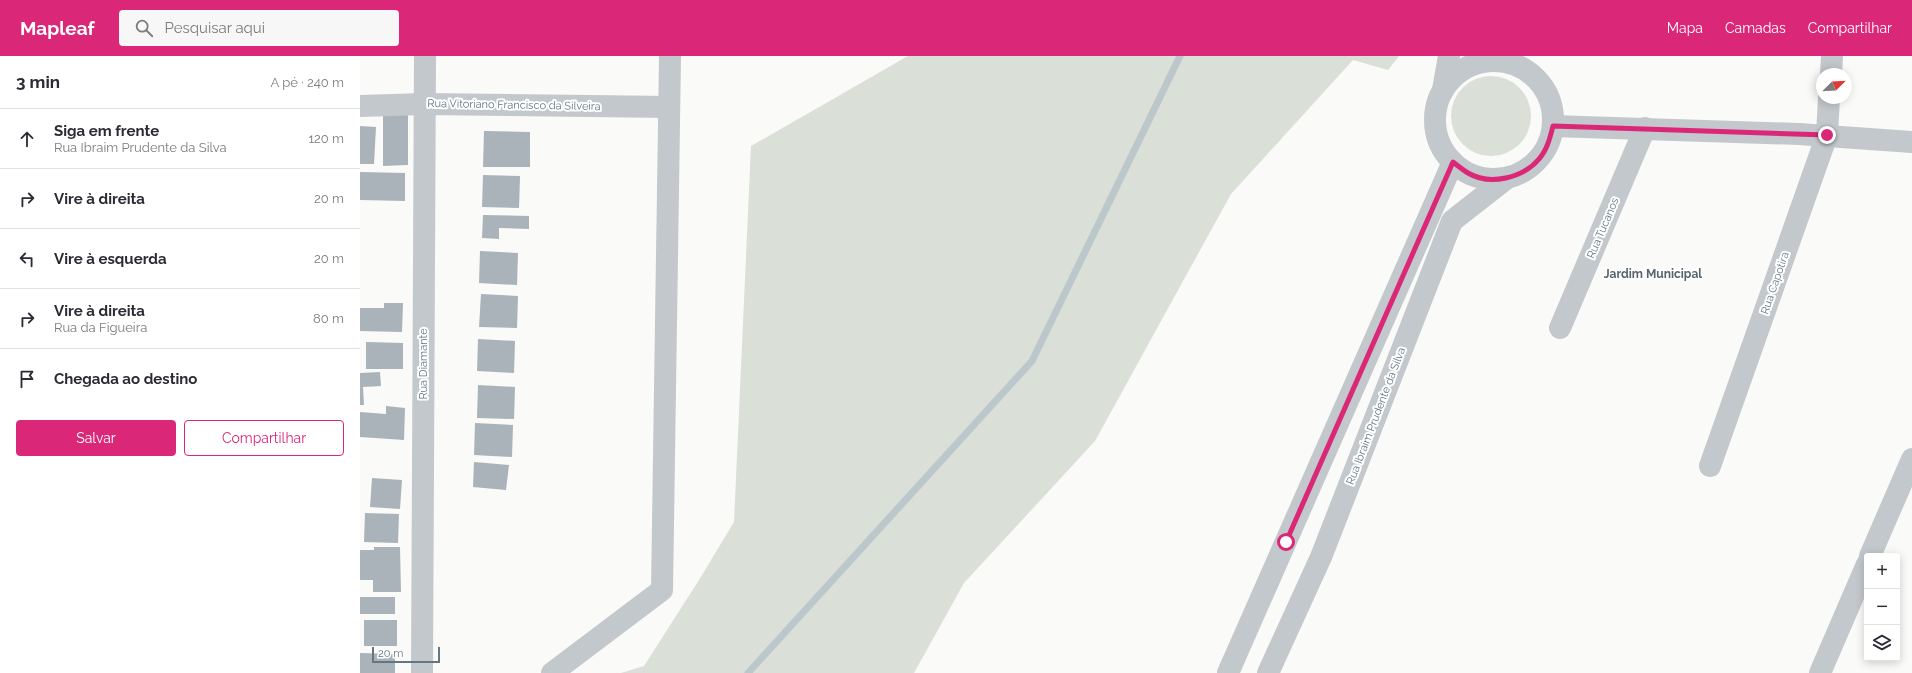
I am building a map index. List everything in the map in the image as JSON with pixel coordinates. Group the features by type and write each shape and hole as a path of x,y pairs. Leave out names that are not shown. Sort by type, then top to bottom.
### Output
{"street":[{"name":"Rua Diamante","path":"422,673 425,56"},
{"path":"552,673 662,590 670,56"},
{"path":"1443,90 1456,75 1473,65 1492,61 1510,60 1530,73 1543,88 1551,106 1553,126 1549,144 1539,159 1524,171 1507,178 1488,179 1469,174 1453,162 1442,146 1436,128 1436,108 1443,90 1448,56"},
{"path":"1831,68 1832,56"},
{"name":"Rua Vitoriano Francisco da Silveira","path":"360,106 424,104 669,107"},
{"name":"Rua Capotira","path":"1710,466 1827,135 1829,104"},
{"path":"1553,126 1827,135 1912,142"},
{"name":"Rua Tucanos","path":"1560,328 1645,128"},
{"path":"1228,673 1453,162"},
{"name":"Rua Ibraim Prudente da Silva","path":"1268,673 1320,557 1452,221 1507,178"},
{"path":"1871,553 1912,459"},
{"path":"1820,673 1864,571"}],"shaded area":[{"path":"908,56 1399,56 1388,70 1353,60 1231,194 1095,441 964,583 914,673 621,673 644,666 734,522 751,146"},
{"path":"1483,76 1499,76 1520,87 1531,108 1531,124 1520,145 1499,156 1483,156 1469,150 1462,145 1457,138 1451,124 1451,108 1457,94 1462,87 1469,82"}],"building":[{"path":"383,114 408,115 408,165 383,166"},
{"path":"360,126 376,127 374,164 360,164"},
{"path":"484,131 530,132 530,167 483,167"},
{"path":"360,172 405,173 405,201 360,200"},
{"path":"483,175 520,176 519,208 482,207"},
{"path":"483,215 529,216 529,229 499,228 499,239 482,238"},
{"path":"480,251 518,253 517,285 479,283"},
{"path":"481,294 518,296 517,328 479,327"},
{"path":"384,303 403,303 402,332 360,331 360,308 384,308"},
{"path":"478,339 515,341 514,373 477,371"},
{"path":"366,342 403,343 403,369 366,369"},
{"path":"380,372 381,386 363,387 364,405 360,405 360,373"},
{"path":"478,385 515,387 514,419 477,418"},
{"path":"386,406 405,408 404,440 360,437 360,412 386,414"},
{"path":"475,423 513,425 512,457 474,455"},
{"path":"474,462 509,465 506,490 473,487"},
{"path":"372,478 402,480 400,509 370,507"},
{"path":"365,513 399,514 398,543 364,542"},
{"path":"374,547 400,547 401,592 373,592 373,580 360,580 360,550 374,550"},
{"path":"360,597 395,597 395,614 360,614"},
{"path":"364,620 397,620 397,646 364,646"},
{"path":"360,653 395,654 395,673 360,673"}],"waterway":[{"path":"748,673 1032,361 1180,56"}],"district":[{"name":"Jardim Municipal","path":"1653,274"}],"route":[{"path":"1286,542 1453,162 1469,174 1488,179 1507,178 1524,171 1539,159 1549,144 1553,126 1827,135"}]}
